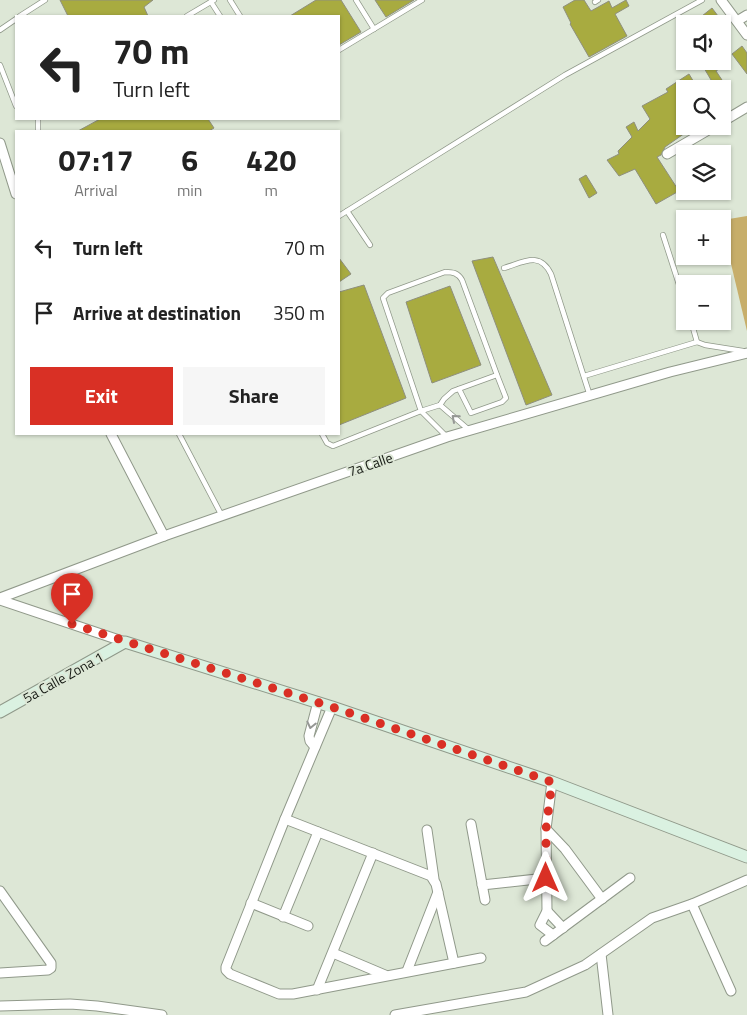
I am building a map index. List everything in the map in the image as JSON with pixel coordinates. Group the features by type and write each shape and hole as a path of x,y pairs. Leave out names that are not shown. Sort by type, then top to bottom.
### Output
{"street":[{"path":"722,0 747,35"},
{"path":"737,22 747,15"},
{"path":"731,117 747,107"},
{"path":"667,154 699,135"},
{"path":"0,143 15,191"},
{"name":"7a Calle","path":"0,599 164,536 447,437 670,372 747,352"},
{"path":"112,435 164,536"},
{"path":"0,599 125,642 318,702 552,782 747,857"},
{"name":"5a Calle Zona 1","path":"0,712 125,642"},
{"path":"315,747 309,736 318,702"},
{"path":"332,707 251,903 226,970 230,974 279,994 293,994 481,958"},
{"path":"552,782 546,829 547,912 540,925 549,938 630,878"},
{"path":"285,819 428,874 434,879"},
{"path":"471,824 485,900"},
{"path":"546,829 565,849 602,899"},
{"path":"426,830 434,879 454,963"},
{"path":"284,917 318,832"},
{"path":"317,990 374,853"},
{"path":"482,885 546,878"},
{"path":"395,1015 526,992 585,965 652,918 692,904 747,880"},
{"path":"407,971 438,891"},
{"path":"0,973 48,970 51,963 1,896"},
{"path":"251,903 308,926"},
{"path":"692,904 731,991"},
{"path":"547,912 563,928"},
{"path":"333,953 385,975"},
{"path":"601,954 608,1015"},
{"path":"0,1006 70,1004 162,1015"}],"lane":[{"path":"22,15 45,0"},
{"path":"230,0 239,15"},
{"path":"356,0 374,29"},
{"path":"340,49 422,0"},
{"path":"340,215 565,75 702,0"},
{"path":"192,15 213,1 220,15"},
{"path":"0,30 15,20"},
{"path":"0,65 15,103"},
{"path":"347,211 370,245"},
{"path":"663,235 676,276"},
{"path":"504,268 537,260 547,266 590,396"},
{"path":"447,437 421,411 383,298 388,293 445,272 453,272 459,275 505,400 471,413 459,389"},
{"path":"694,330 697,342"},
{"path":"584,376 697,342 747,352"},
{"path":"323,435 327,443 333,446 440,405 444,398 459,389 497,375"},
{"path":"440,405 470,431"},
{"path":"180,435 222,516"}],"shaded area":[{"path":"747,216 747,331 731,264 731,219"}],"building":[{"path":"60,0 153,0 144,7 148,15 68,15"},
{"path":"316,0 341,0 361,32 340,44 340,15 292,15"},
{"path":"375,0 414,0 386,17"},
{"path":"575,0 584,0 591,11 609,1 612,8 626,0 629,6 615,14 627,36 589,57 570,24 563,7"},
{"path":"712,8 717,15 703,15"},
{"path":"742,46 747,53 747,74 732,54"},
{"path":"705,70 718,70 716,71 722,80 711,80"},
{"path":"689,74 693,80 680,80"},
{"path":"676,82 676,135 682,135 665,147 661,155 657,157 676,186 676,193 656,204 635,169 619,176 607,160 619,154 618,151 632,137 626,127 634,122 638,131 650,119 642,106 668,92 666,89"},
{"path":"98,120 209,120 214,128 211,130 80,130"},
{"path":"586,175 597,193 589,198 579,179"},
{"path":"493,257 552,395 526,405 472,261"},
{"path":"340,259 351,274 340,281"},
{"path":"364,285 406,398 340,425 340,292"},
{"path":"450,286 481,365 432,383 406,302"}],"route":[{"path":"72,624 332,707 552,782 546,829 546,878"}]}
